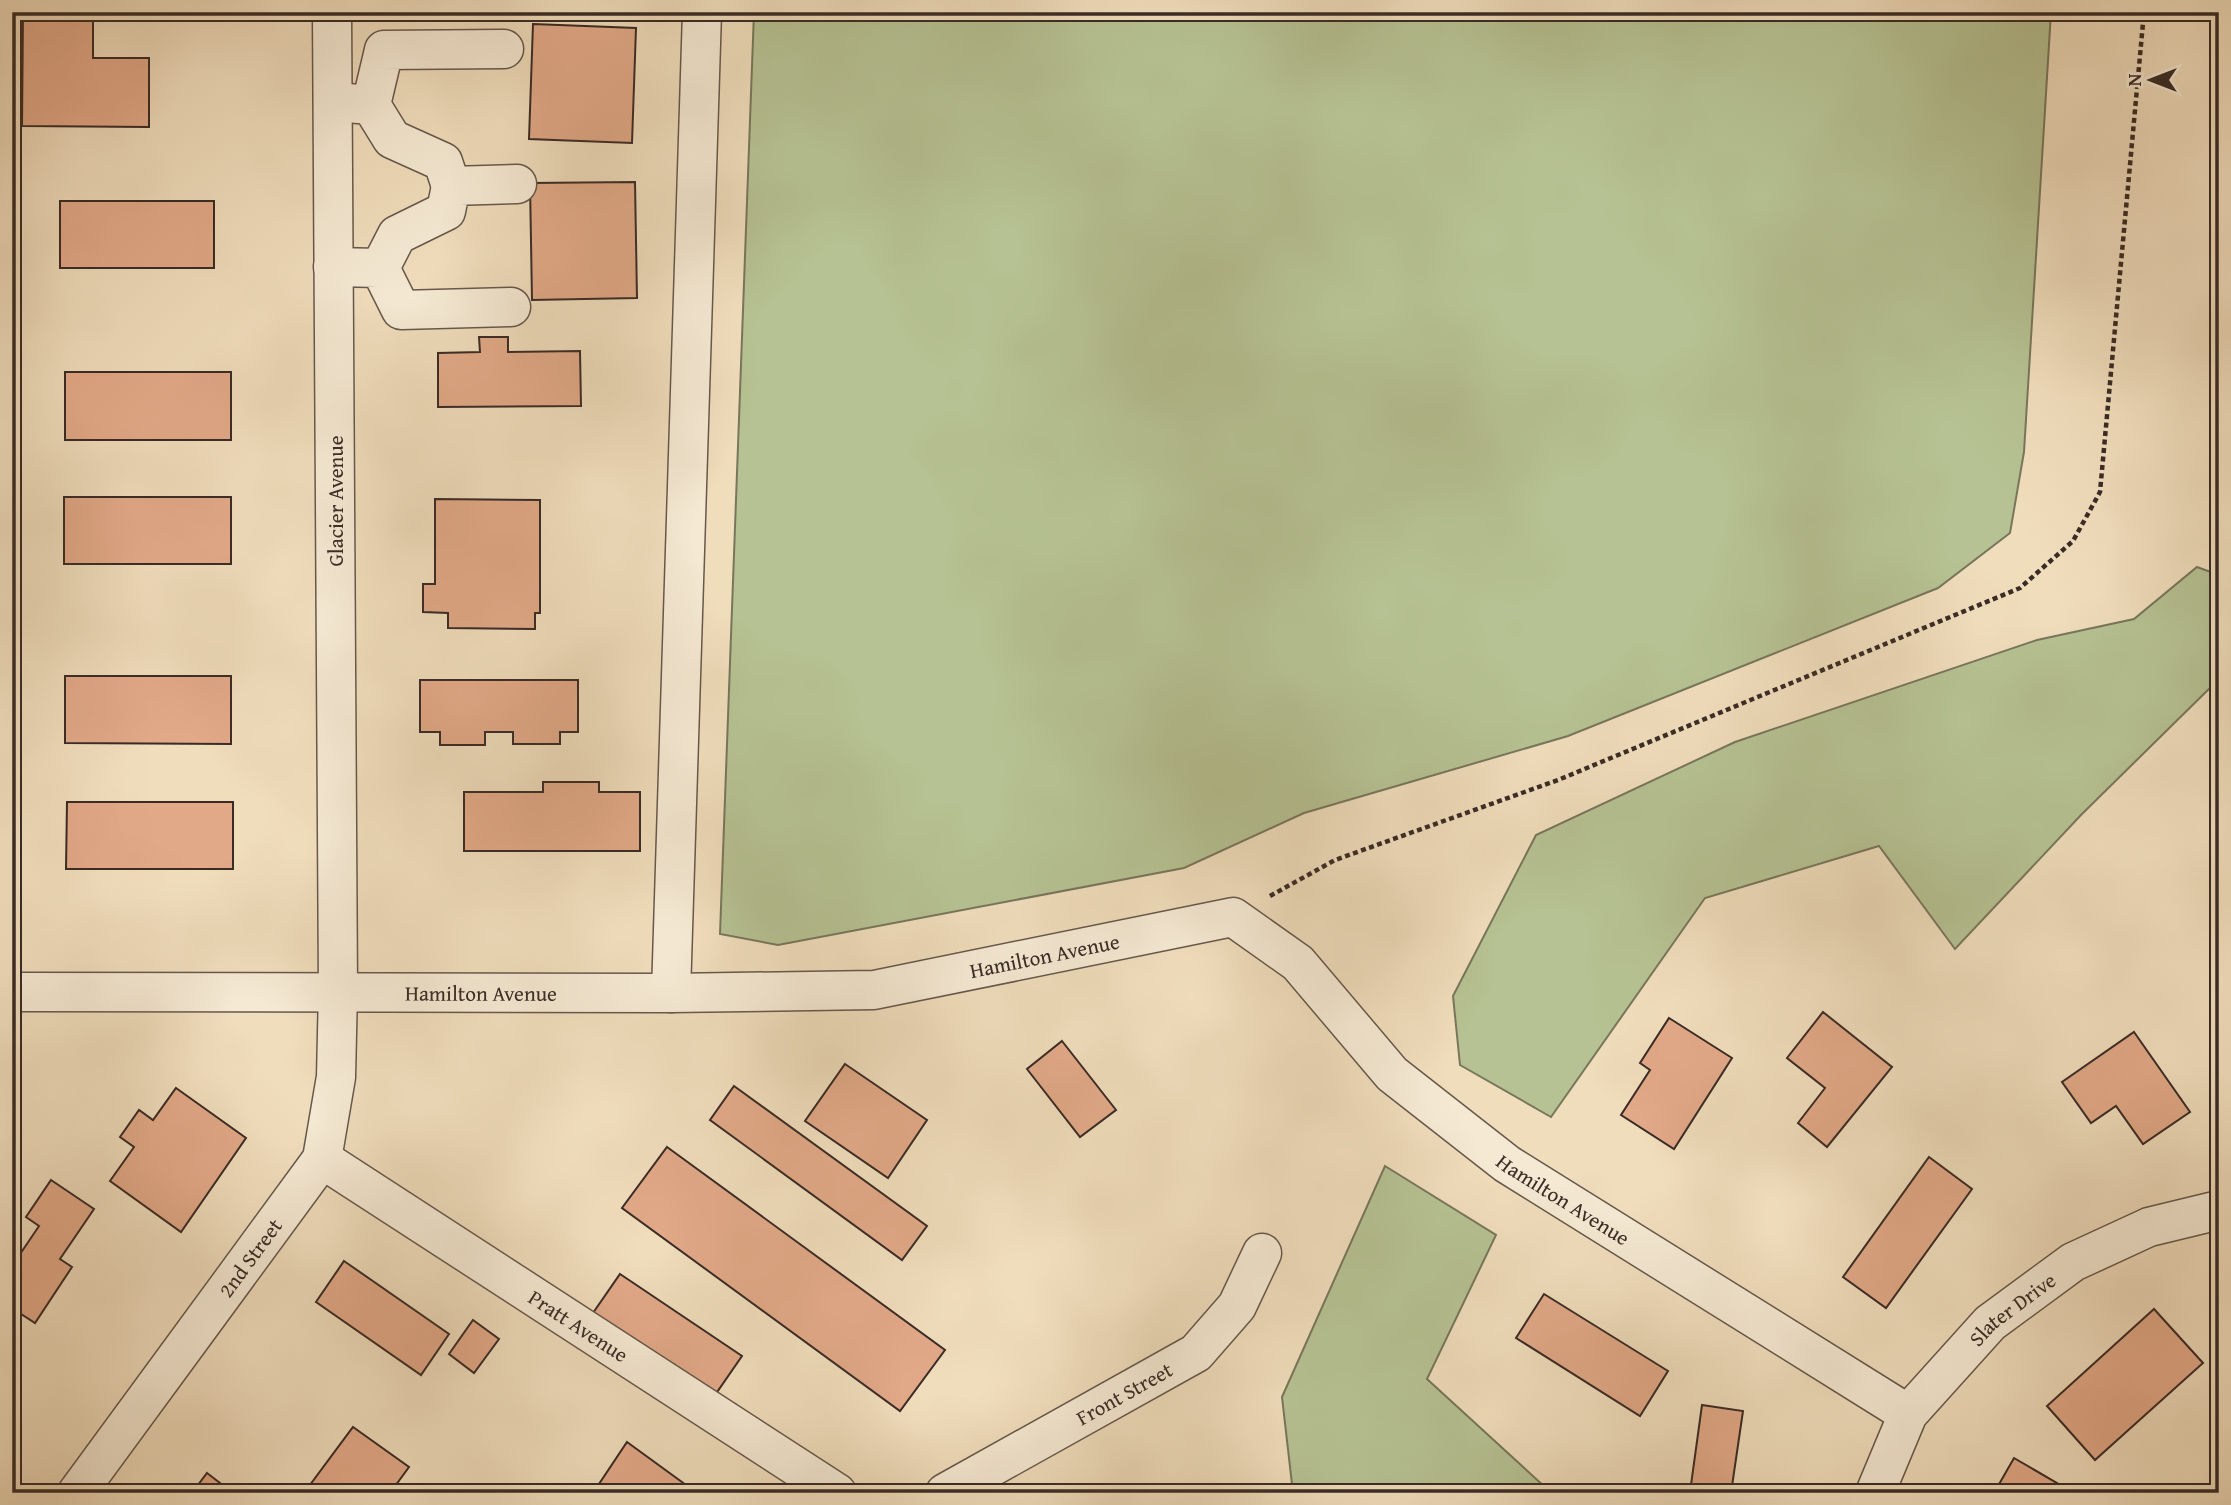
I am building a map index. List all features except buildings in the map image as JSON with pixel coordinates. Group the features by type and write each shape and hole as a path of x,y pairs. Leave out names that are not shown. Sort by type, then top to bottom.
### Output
{"street":[{"name":"Glacier Avenue","path":"332,12 338,990"},
{"path":"671,993 702,12"},
{"path":"380,268 397,235 446,211 451,186 443,162 392,139 371,105 384,50 505,49"},
{"path":"333,103 371,105"},
{"path":"451,186 517,184"},
{"path":"333,267 380,268"},
{"path":"380,268 401,310 511,307"},
{"name":"Hamilton Avenue","path":"12,992 338,990 671,993 874,990 1233,917 1298,963 1392,1074 1507,1164 1908,1414"},
{"name":"2nd Street","path":"77,1493 322,1159 336,1077 338,990"},
{"name":"Pratt Avenue","path":"322,1159 837,1493"},
{"name":"Slater Drive","path":"1875,1493 1908,1414 1990,1323 2073,1262 2149,1227 2219,1210"},
{"name":"Front Street","path":"945,1493 1196,1353 1237,1306 1262,1253"}],"path":[{"path":"1233,917 1335,860 1558,780 2020,588 2073,541 2100,492 2144,12"}],"green space":[{"path":"754,12 2051,12 2024,452 2010,533 1938,588 1568,736 1304,813 1184,868 778,945 720,934"},
{"path":"2197,567 2219,575 2219,679 2081,815 1955,949 1879,846 1705,898 1551,1117 1460,1065 1453,996 1536,835 1735,742 2037,640 2134,619"},
{"path":"1385,1166 1496,1235 1427,1379 1545,1487 1544,1493 1293,1493 1282,1397"}]}
